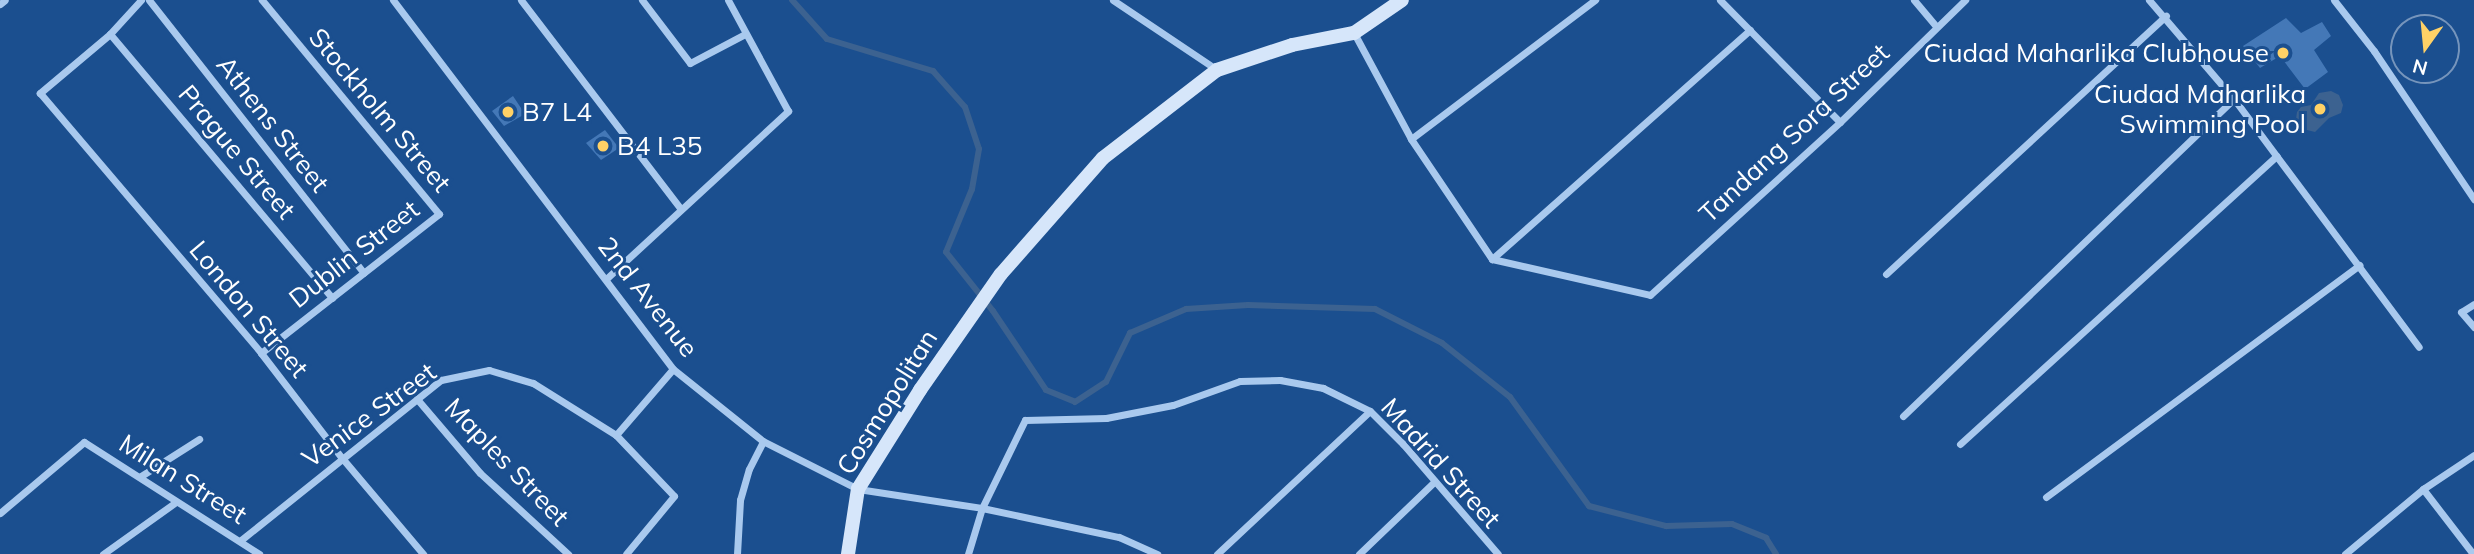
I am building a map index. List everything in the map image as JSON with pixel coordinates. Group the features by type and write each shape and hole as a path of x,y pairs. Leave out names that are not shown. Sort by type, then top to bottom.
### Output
{"street":[{"path":"0,4 5,0"},
{"path":"110,34 141,0"},
{"name":"Athens Street","path":"149,0 364,273"},
{"name":"Stockholm Street","path":"262,0 439,214"},
{"name":"2nd Avenue","path":"393,0 673,369 763,441 858,489 982,508 1119,537 1157,554"},
{"path":"521,0 681,209"},
{"path":"642,0 690,63 745,34"},
{"path":"606,279 788,111 728,0"},
{"path":"1113,0 1217,70"},
{"path":"1402,0 1354,33 1411,139 1492,259 1750,30"},
{"path":"1411,139 1595,0"},
{"path":"1720,0 1840,122"},
{"path":"1914,0 1937,27"},
{"name":"Tandang Sora Street","path":"1492,259 1650,295 1840,122 1965,0"},
{"path":"2149,0 2166,16 2234,99 2419,347"},
{"path":"2334,0 2374,51 2474,200"},
{"path":"1886,274 2166,16"},
{"name":"Cosmopolitan","path":"848,554 858,489 920,390 1000,274 1103,158 1217,70 1292,45 1354,33"},
{"name":"London Street","path":"110,34 40,93 261,353 342,457 423,554"},
{"name":"Prague Street","path":"110,34 332,298"},
{"path":"1903,416 2234,99"},
{"path":"1960,444 2277,156"},
{"name":"Dublin Street","path":"261,353 439,214"},
{"path":"2046,497 2360,265"},
{"path":"2474,304 2461,312 2474,327"},
{"path":"616,435 673,369"},
{"name":"Venice Street","path":"241,540 442,380 489,370 533,383 616,435 674,496 626,554"},
{"name":"Madrid Street","path":"982,508 1025,420 1106,418 1173,405 1240,381 1280,380 1323,388 1370,411 1435,481 1495,554"},
{"name":"Maples Street","path":"417,399 480,473 568,554"},
{"path":"1217,554 1370,411"},
{"path":"141,476 199,439"},
{"path":"737,554 740,500 749,469 763,441"},
{"name":"Milan Street","path":"0,513 84,442 259,554"},
{"path":"2345,554 2423,489 2474,454"},
{"path":"1359,554 1435,481"},
{"path":"2423,489 2473,554"},
{"path":"103,554 116,551 176,502"},
{"path":"968,554 982,508"}],"water":[{"name":"Ciudad Maharlika Swimming Pool","path":"2331,91 2339,95 2343,105 2341,113 2329,118 2315,132 2303,129 2296,119 2297,112 2301,107 2311,105 2319,93"}],"building":[{"name":"Ciudad Maharlika Clubhouse","path":"2286,18 2301,33 2322,22 2331,36 2314,50 2328,72 2305,89 2280,56 2260,68 2243,46"},
{"name":"B7 L4","path":"513,96 525,114 504,126 492,111"},
{"name":"B4 L35","path":"605,130 619,148 601,160 586,143"}],"waterway":[{"path":"792,0 827,39 933,71 965,107 979,149 972,189 946,252 993,311 1046,390 1075,402 1106,382 1130,333 1186,309 1248,305 1375,309 1442,343 1510,397 1589,506 1666,526 1732,524 1766,538 1776,554"}],"place":[{"name":"Ciudad Maharlika Clubhouse","path":"2283,53"},
{"name":"Ciudad Maharlika Swimming Pool","path":"2320,109"},
{"name":"B7 L4","path":"508,112"},
{"name":"B4 L35","path":"603,146"}]}
